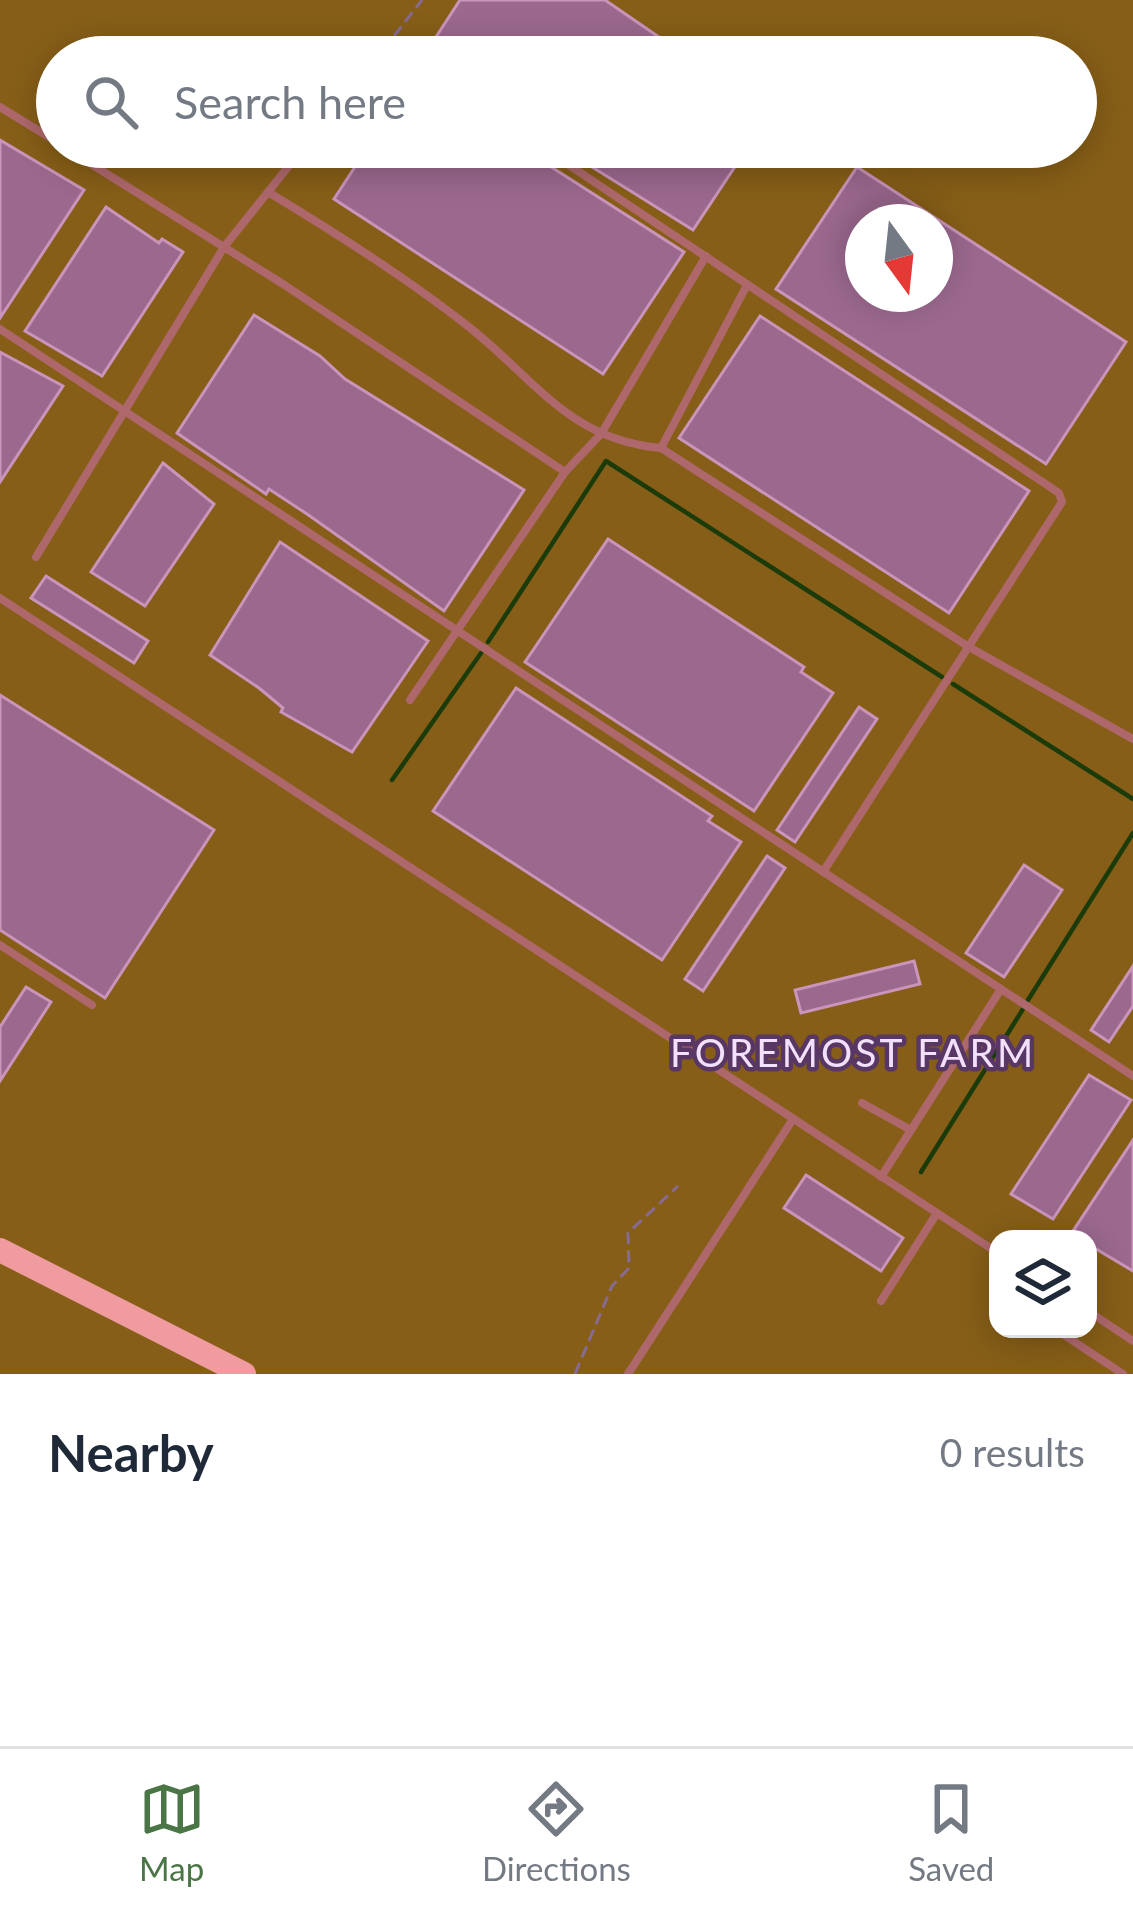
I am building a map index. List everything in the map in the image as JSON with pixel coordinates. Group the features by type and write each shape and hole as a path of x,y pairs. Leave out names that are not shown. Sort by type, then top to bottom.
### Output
{"main road":[{"path":"0,1250 244,1374"}],"lane":[{"path":"0,106 36,129"},
{"path":"98,168 565,472"},
{"path":"36,557 224,247 287,168"},
{"path":"574,168 1059,493 1062,502 823,872"},
{"path":"268,192 470,328 553,406 624,445 661,448 969,647 1133,739"},
{"path":"410,700 565,472 601,434 706,256"},
{"path":"661,448 747,284"},
{"path":"0,329 1133,1076"},
{"path":"0,598 989,1247"},
{"path":"0,945 92,1005"},
{"path":"881,1177 1001,989"},
{"path":"862,1103 910,1130"},
{"path":"628,1374 793,1119"},
{"path":"881,1301 937,1213"},
{"path":"1097,1317 1133,1341"},
{"path":"1069,1338 1123,1374"}],"path":[{"path":"394,36 422,0"},
{"path":"575,1374 612,1286 628,1268 628,1233 678,1186"}],"shaded area":[{"path":"0,0 1133,0 1133,1374 0,1374"}],"building":[{"path":"460,0 605,0 657,36 437,36"},
{"path":"0,140 36,161 36,168 47,168 84,190 0,318"},
{"path":"354,168 553,168 684,252 603,374 334,199"},
{"path":"594,168 734,168 693,230"},
{"path":"859,168 914,204 845,204 845,312 953,312 953,229 1126,342 1046,464 776,289"},
{"path":"106,207 159,243 162,239 183,252 102,376 25,331"},
{"path":"254,315 320,356 345,379 524,490 444,611 307,514 269,489 266,494 177,433"},
{"path":"760,316 1029,491 949,613 679,438"},
{"path":"0,352 63,386 0,482"},
{"path":"163,463 214,504 145,606 91,572"},
{"path":"608,539 804,667 801,672 833,693 754,811 525,662"},
{"path":"280,542 428,641 352,752 281,712 283,708 259,688 210,655"},
{"path":"46,576 148,641 134,663 31,598"},
{"path":"516,688 712,816 708,821 741,842 662,960 433,811"},
{"path":"0,695 214,830 105,998 0,930"},
{"path":"859,707 877,719 795,842 777,830"},
{"path":"767,856 785,868 703,991 685,979"},
{"path":"1024,865 1062,890 1004,977 966,953"},
{"path":"914,961 920,984 801,1013 795,990"},
{"path":"1133,966 1133,1006 1109,1042 1091,1030"},
{"path":"26,987 51,1002 0,1081 0,1027"},
{"path":"1089,1075 1131,1100 1053,1219 1011,1194"},
{"path":"1133,1140 1133,1271 1097,1250 1097,1230 1074,1230"},
{"path":"806,1175 903,1238 881,1271 784,1208"}],"waterway":[{"path":"488,642 606,461 942,677"},
{"path":"392,780 481,653"},
{"path":"953,684 1133,799"},
{"path":"1028,1000 1133,833"},
{"path":"921,1172 1023,1009"}],"district":[{"name":"FOREMOST FARM","path":"853,1053"}]}
